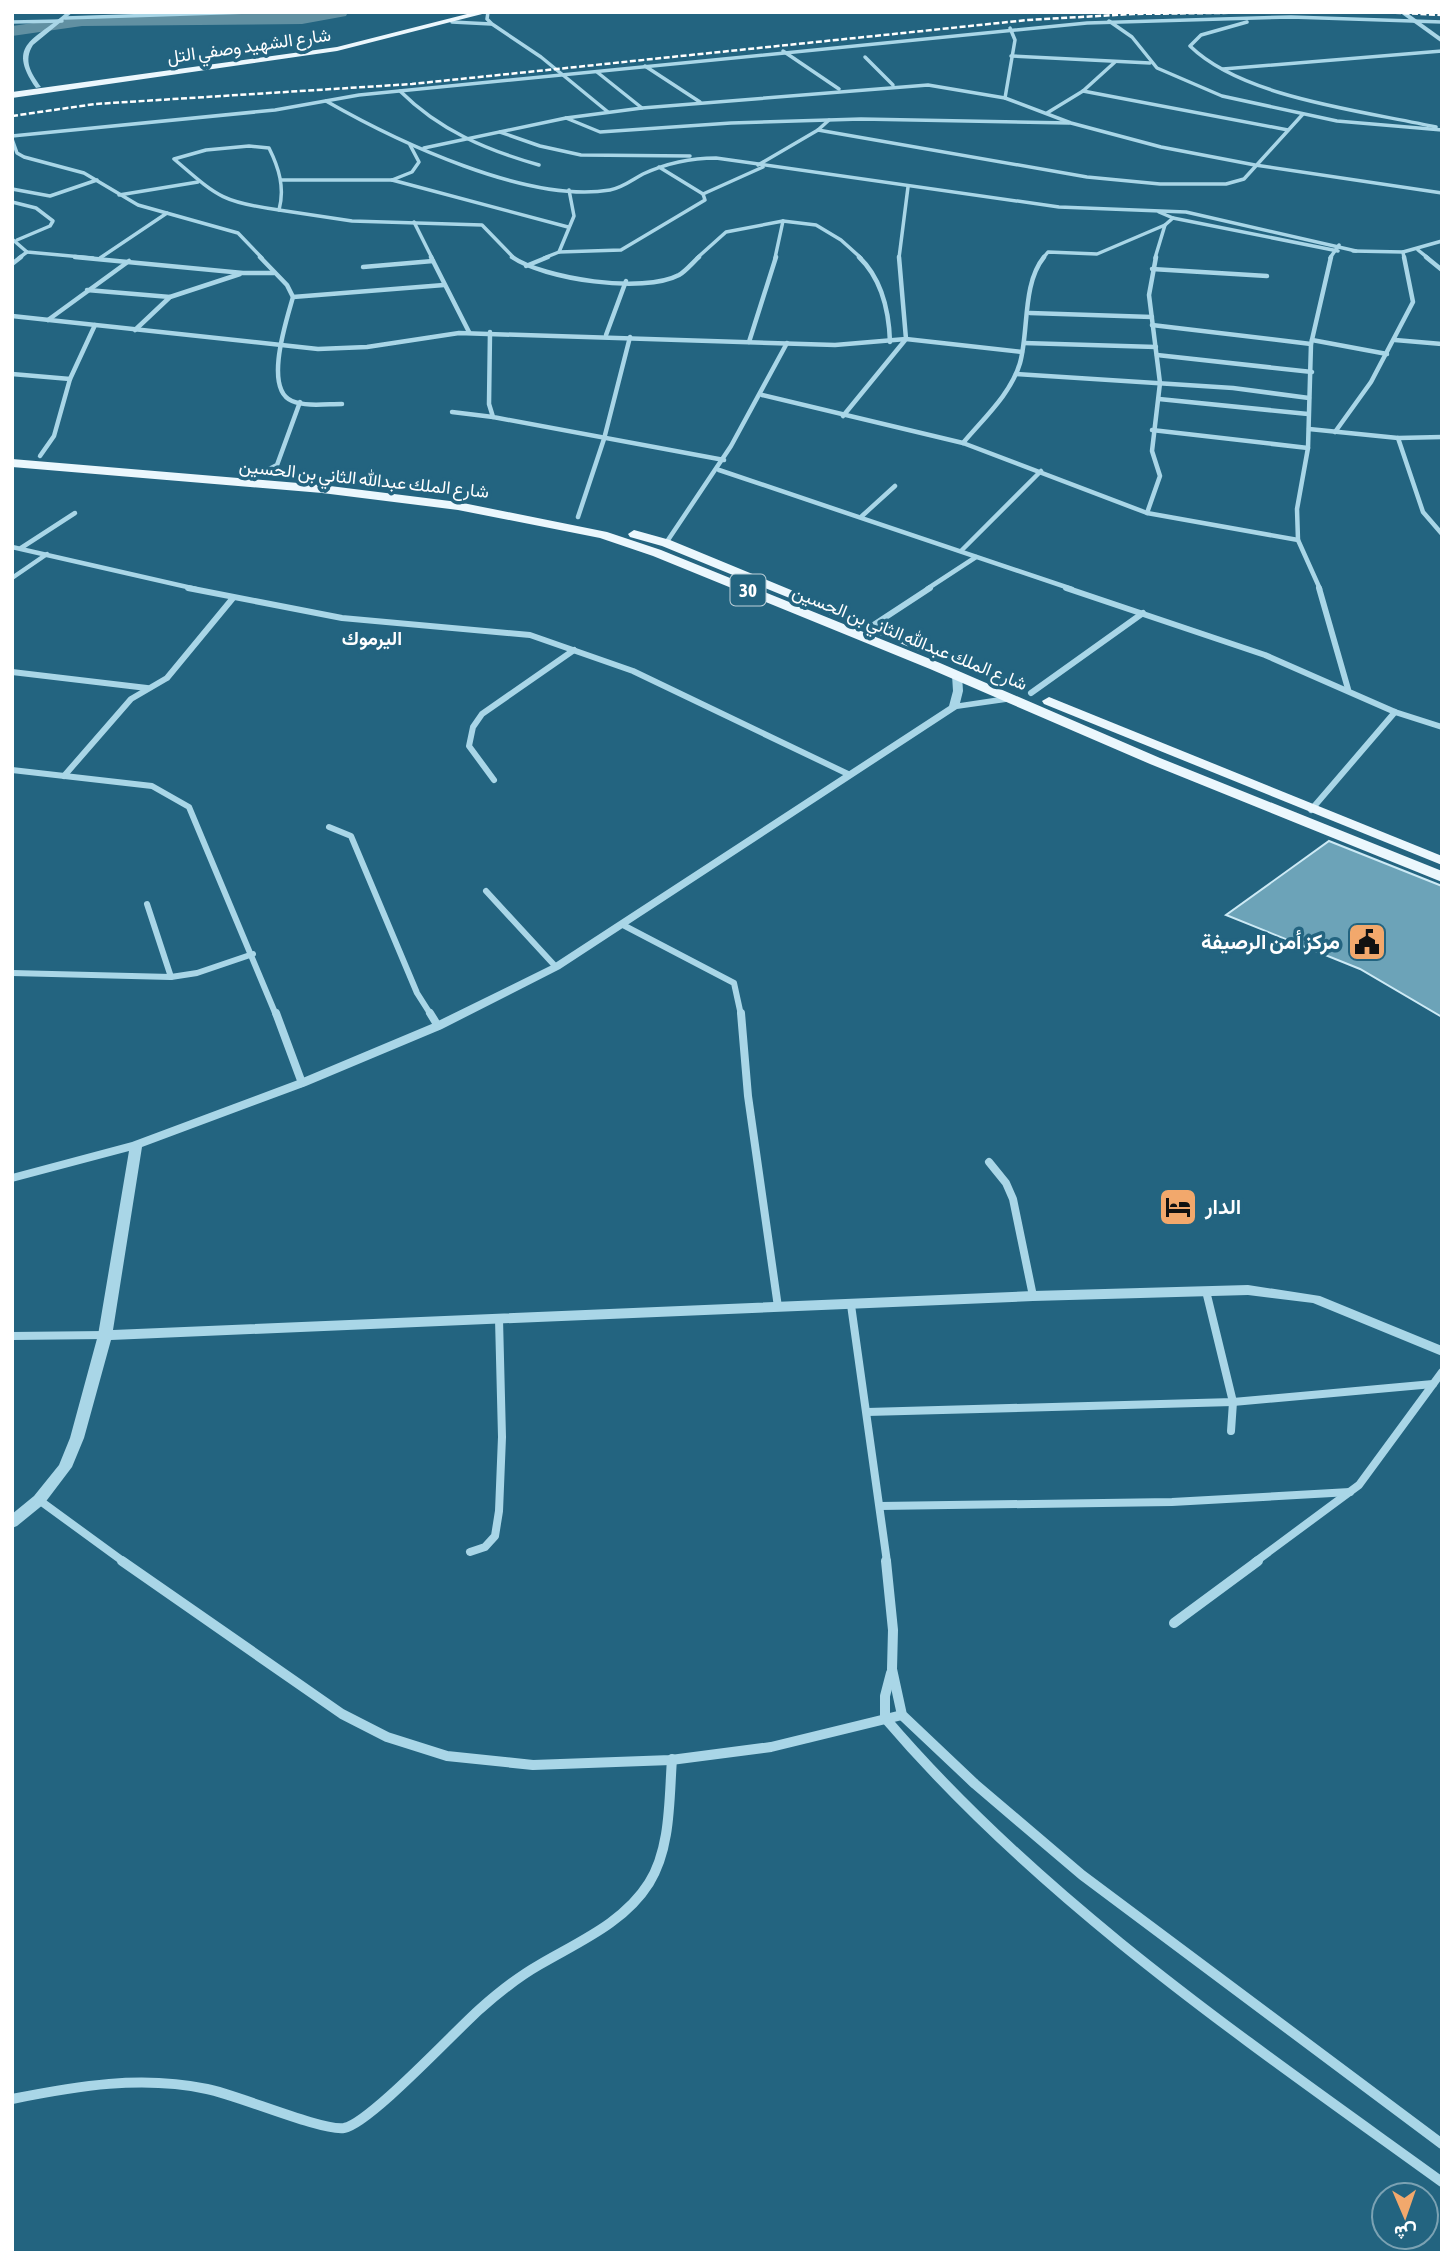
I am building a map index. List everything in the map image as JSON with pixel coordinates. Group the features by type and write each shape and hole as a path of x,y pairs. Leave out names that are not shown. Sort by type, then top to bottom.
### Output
{"main road":[{"name":"شارع الشهيد وصفي التل","path":"12,93 38,87 304,50 466,12"},
{"name":"شارع الشهيد وصفي التل","path":"12,93 307,54 394,36 487,12"},
{"path":"385,33 394,36"},
{"name":"شارع الملك عبدالله الثاني بن الحسين","path":"12,454 394,488 578,517 666,543 872,626 1311,810 1442,861"},
{"name":"شارع الملك عبدالله الثاني بن الحسين","path":"12,463 244,483 469,508 603,535 657,553 957,675 1155,761 1442,877"},
{"path":"1155,761 1168,751"}],"street":[{"path":"12,22 249,12"},
{"path":"487,12 487,19 492,24 541,57 559,75 608,112"},
{"path":"1402,12 1442,41"},
{"path":"38,87 23,62 31,45 64,19"},
{"path":"1258,19 1194,39 1190,46 1193,51 1220,69 1313,100 1442,129"},
{"path":"293,297 238,233 138,205 75,170 24,158 18,153 12,138 265,111 400,91 1010,28 1109,21 1258,19 1442,22"},
{"path":"1109,21 1134,40 1150,63 1197,89 1303,114 1391,128 1442,129"},
{"path":"452,22 492,24"},
{"path":"1005,98 1015,40 1010,28"},
{"path":"783,51 840,90"},
{"path":"1220,69 1442,51"},
{"path":"1011,56 1150,63"},
{"path":"864,57 893,85"},
{"path":"1047,114 1083,91 1115,62"},
{"path":"645,66 667,83 701,102"},
{"path":"596,72 642,108"},
{"path":"423,148 566,118 608,112 893,85 928,85 1005,98 1071,123 1161,147 1255,166 1442,193"},
{"path":"400,91 413,106 464,139 500,155 540,165"},
{"path":"1083,91 1288,130"},
{"path":"326,101 409,144 494,175 569,190 617,190 659,167 678,160 705,158"},
{"path":"818,130 1036,170 1160,184 1234,184 1244,179 1303,114"},
{"path":"566,118 600,132 731,122 890,118 1021,124 1071,123"},
{"path":"757,165 818,130 829,120"},
{"path":"500,131 548,150 573,155 619,157 661,152 1059,207 1186,212 1356,251"},
{"path":"392,180 412,172 419,162 409,144"},
{"path":"279,211 281,180 269,148 261,146 192,152 174,158 198,182 228,202 279,211 352,221 482,225 496,235 512,257 548,275 626,281 679,275 726,232 783,221 804,222 826,229 874,271 889,318 890,342"},
{"path":"526,266 559,252 621,250 705,200 703,194 659,167"},
{"path":"703,194 764,167"},
{"path":"12,189 50,195 97,180"},
{"path":"281,180 392,180 522,212 568,228"},
{"path":"118,195 198,182"},
{"path":"844,416 906,339 908,326 898,272 900,222 908,187"},
{"path":"559,252 574,216 569,190"},
{"path":"12,202 36,208 53,221 50,226 15,240 27,252 243,273 274,273"},
{"path":"1157,211 1173,218 1333,251 1403,252 1418,250 1442,241"},
{"path":"100,258 167,214"},
{"path":"963,443 1016,374 1030,313 1035,275 1041,258 1048,251 1097,254 1165,225 1173,218"},
{"path":"749,342 781,240 783,221"},
{"path":"414,222 469,332"},
{"path":"1147,513 1160,476 1152,451 1160,383 1149,295 1152,269 1165,225"},
{"path":"1339,245 1333,251 1324,277 1312,342 1308,448 1297,509 1298,540 1320,590 1348,689"},
{"path":"1418,250 1441,270"},
{"path":"12,264 27,252"},
{"path":"1335,432 1387,354 1415,296 1405,269 1403,252"},
{"path":"48,320 129,261"},
{"path":"363,267 433,261"},
{"path":"1152,269 1267,276"},
{"path":"86,290 170,297 243,273"},
{"path":"606,335 626,281"},
{"path":"293,297 444,285"},
{"path":"135,330 170,297"},
{"path":"293,297 276,368 280,389 288,399 300,402 342,404"},
{"path":"1030,313 1152,317"},
{"path":"12,316 283,345 348,348 469,332 490,332 861,345 906,339 1022,352"},
{"path":"1152,325 1312,342 1387,354"},
{"path":"40,456 54,436 69,379 95,326"},
{"path":"490,332 489,404 493,417"},
{"path":"578,517 604,439 630,337"},
{"path":"1395,340 1442,344"},
{"path":"666,543 719,470 762,396 787,343"},
{"path":"1024,343 1156,347"},
{"path":"1157,355 1312,372"},
{"path":"12,374 69,379"},
{"path":"1016,374 1160,383 1309,398"},
{"path":"762,396 963,443 1147,513 1298,540"},
{"path":"1159,399 1308,414"},
{"path":"244,483 278,462 300,402"},
{"path":"452,412 493,417 724,460"},
{"path":"1309,429 1398,438 1442,436"},
{"path":"1153,430 1308,448"},
{"path":"1398,438 1423,512 1442,534"},
{"path":"719,470 1265,654 1395,712 1442,727"},
{"path":"961,551 1041,471"},
{"path":"862,516 895,486"},
{"path":"20,548 75,513"},
{"path":"12,547 233,598 342,618 530,635 633,671 848,774"},
{"path":"12,578 47,554"},
{"path":"872,626 976,557"},
{"path":"64,776 131,699 167,678 233,598"},
{"path":"1031,694 1143,613"},
{"path":"494,780 469,746 477,719 574,650"},
{"path":"12,672 150,688"},
{"path":"954,706 958,691 957,675"},
{"path":"12,1178 136,1145 302,1083 438,1026 556,967 954,706 1013,698"},
{"path":"1311,810 1395,712"},
{"path":"12,770 152,786 189,807 253,954 302,1083"},
{"path":"329,827 351,836 417,993 438,1026"},
{"path":"486,891 556,967"},
{"path":"147,904 171,977"},
{"path":"623,925 734,983 741,1013 748,1096 759,1157 778,1307"},
{"path":"12,973 171,977 197,973 253,954"},
{"path":"12,1522 39,1500 65,1467 77,1438 104,1335 136,1145"},
{"path":"989,1162 1006,1183 1013,1199 1033,1296"},
{"path":"12,1336 104,1335 1206,1291 1280,1292 1315,1299 1442,1351"},
{"path":"1206,1291 1233,1402 1231,1431"},
{"path":"851,1305 891,1600 892,1669 902,1715 975,1784 1082,1875 1442,2144"},
{"path":"470,1552 490,1542 498,1520 502,1437 499,1319"},
{"path":"1174,1623 1350,1492 1368,1475 1442,1372"},
{"path":"867,1412 1233,1402 1433,1384"},
{"path":"880,1506 1172,1502 1350,1492"},
{"path":"39,1500 273,1669 351,1719 409,1745 452,1757 496,1763 573,1764 673,1759 776,1746 902,1715"},
{"path":"892,1669 885,1696 885,1718 918,1758 977,1819 1054,1887 1232,2031 1442,2182"},
{"path":"12,2099 79,2085 155,2082 195,2086 326,2126 344,2128 354,2124 520,1976 608,1923 638,1898 651,1881 662,1846 673,1759"}],"building":[{"name":"مركز أمن الرصيفة","path":"1329,841 1442,886 1442,1017 1360,969 1226,915"}],"waterway":[{"path":"12,31 82,21 302,19 340,12"}],"railway":[{"path":"12,116 95,104 412,84 1028,20 1133,14 1296,12"},
{"path":"1378,12 1442,15"}],"place":[{"name":"مركز أمن الرصيفة","path":"1367,942"},
{"name":"الدار","path":"1178,1207"}],"district":[{"name":"اليرموك","path":"372,638"}]}
